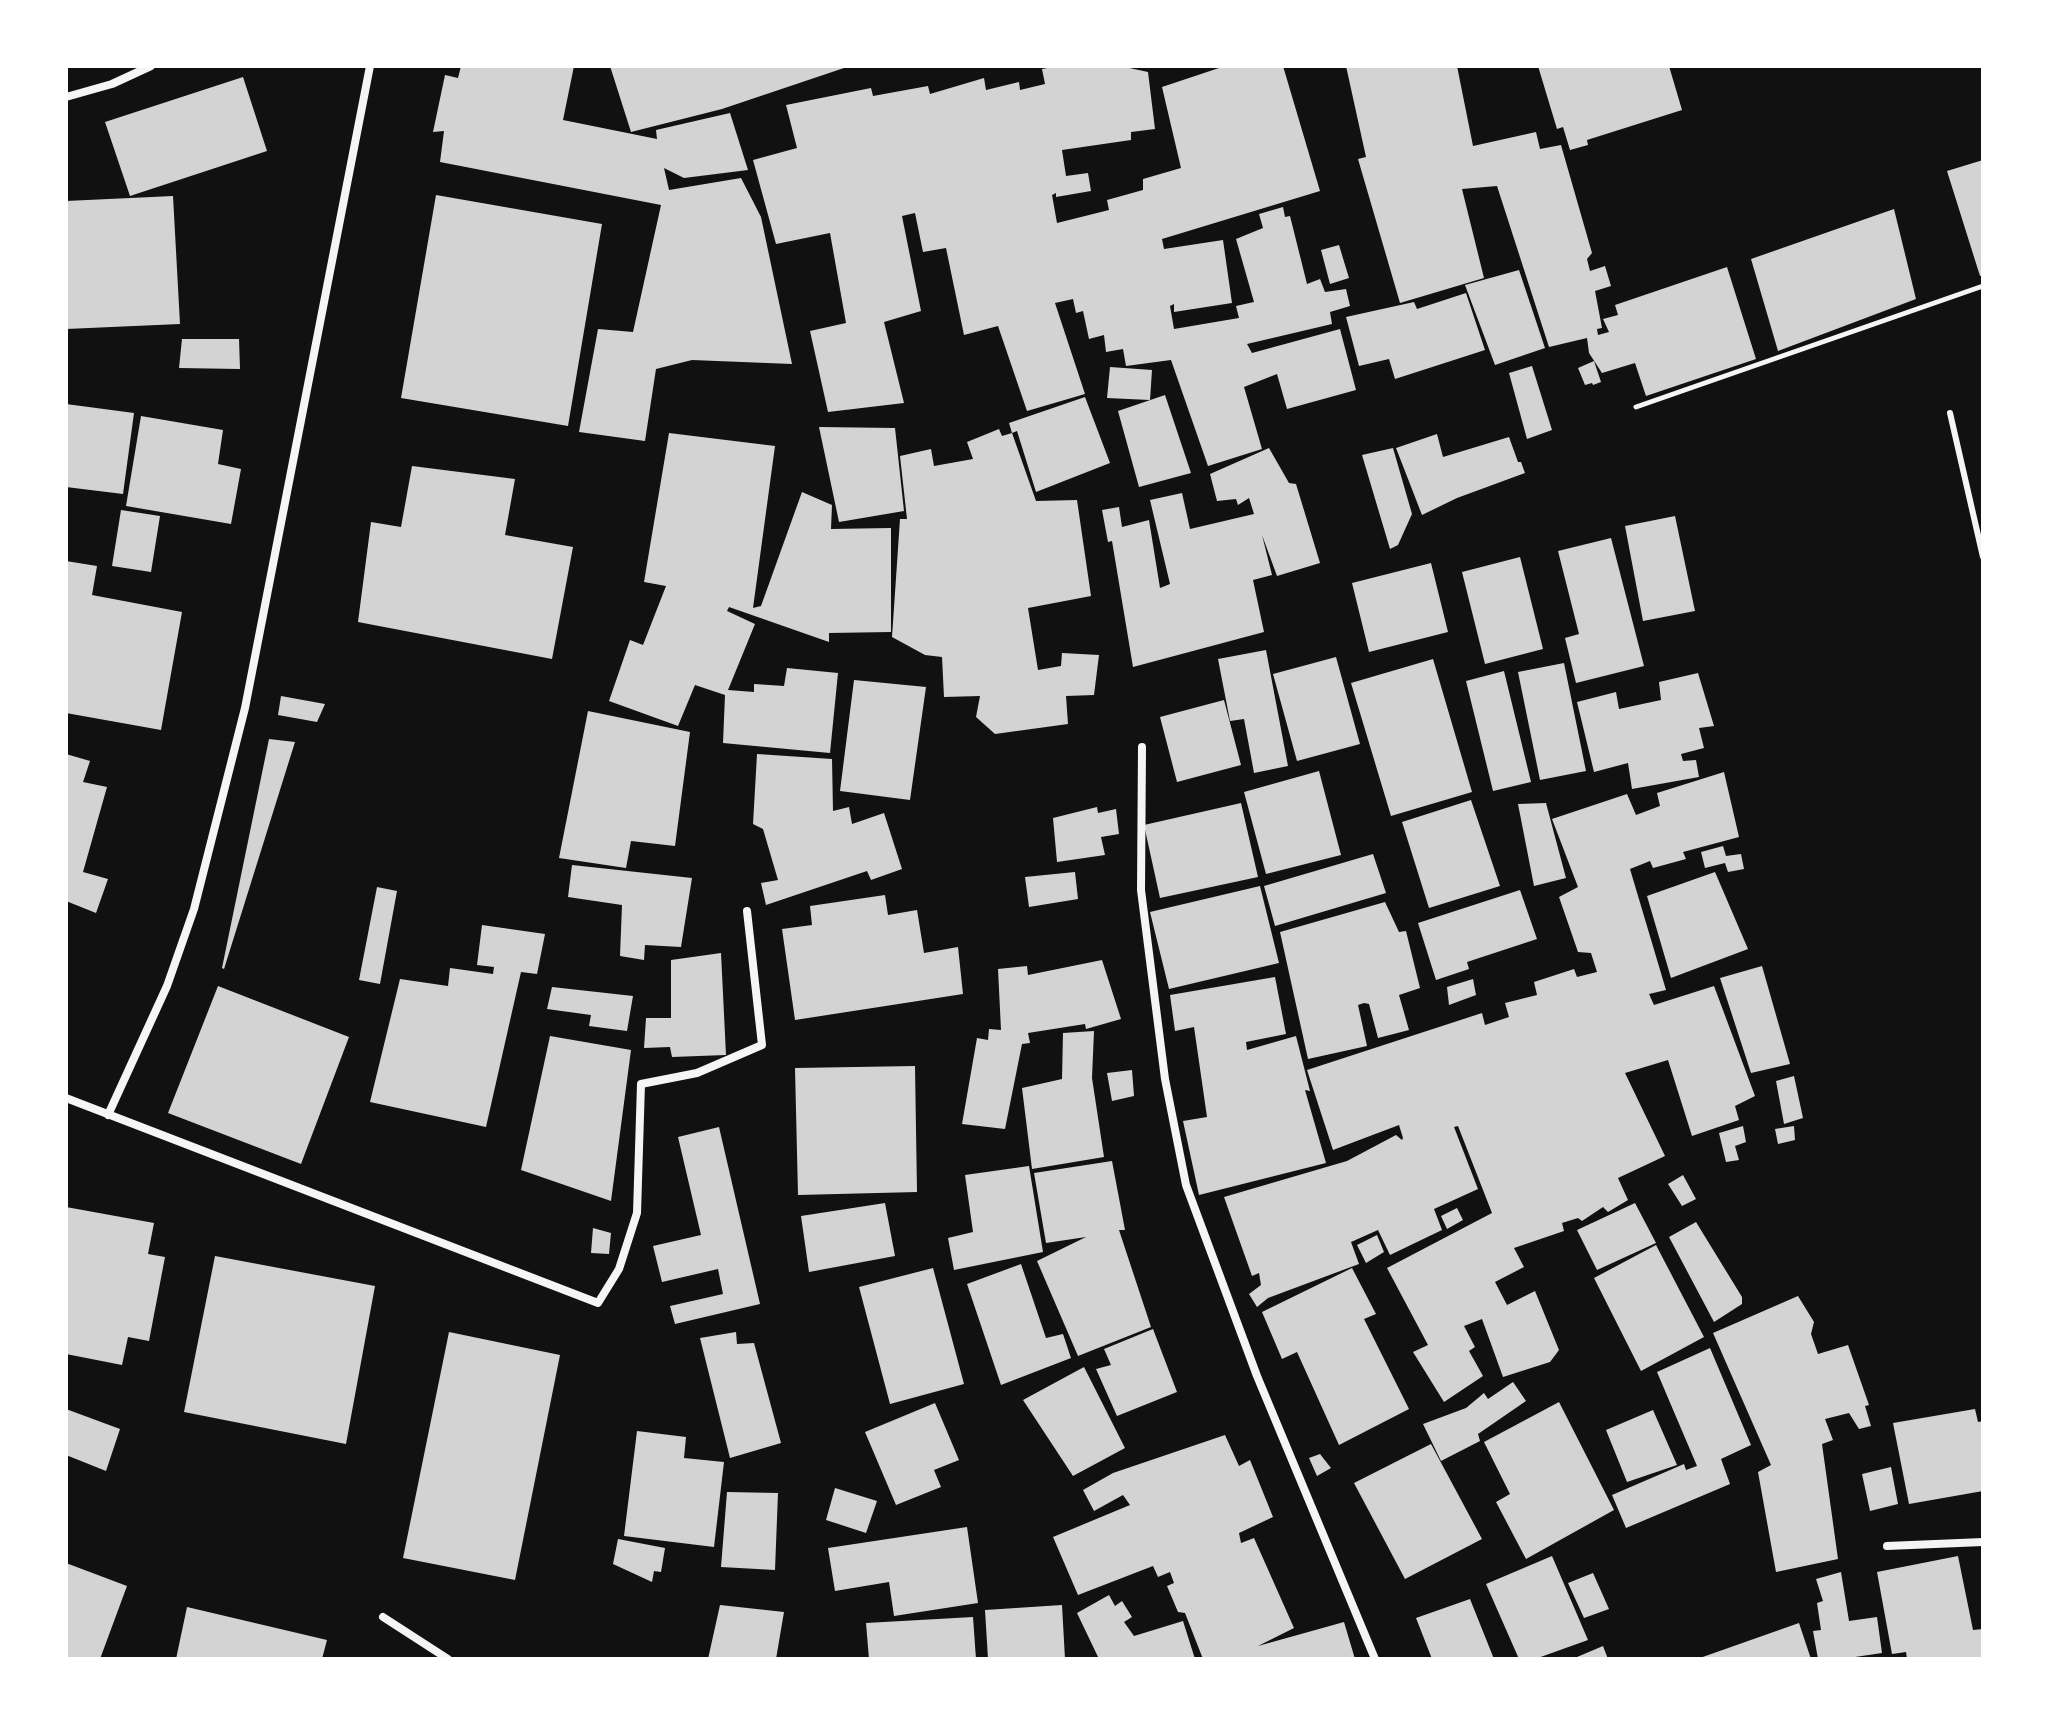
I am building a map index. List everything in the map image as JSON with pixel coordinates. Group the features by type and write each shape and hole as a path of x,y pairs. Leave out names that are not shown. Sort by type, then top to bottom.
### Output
{"street":[{"path":"66,97 112,84 151,66"},
{"path":"108,1115 167,986 194,909 245,708 370,66"},
{"path":"1142,747 1141,890 1165,1079 1186,1185 1257,1376 1375,1659"},
{"path":"66,1098 598,1303 619,1269 637,1213 641,1084 697,1073 762,1045 747,911"},
{"path":"1887,1546 1983,1542"},
{"path":"383,1617 448,1659"}],"lane":[{"path":"1950,413 1983,557"}],"path":[{"path":"1636,407 1983,286"}],"building":[{"path":"461,66 574,66 563,120 657,139 656,130 730,113 748,170 684,178 664,168 669,190 741,178 761,217 792,364 692,360 656,369 645,441 579,432 598,329 633,332 661,205 440,162 444,131 433,132 445,75 458,78"},
{"path":"610,66 847,67 722,109 631,132"},
{"path":"1120,66 1148,72 1155,129 1131,132 1131,140 1062,150 1066,176 1088,173 1091,191 1052,195 1057,223 1109,210 1107,200 1143,190 1143,179 1181,168 1162,87 1225,66 1283,66 1320,191 1162,239 1164,249 1223,240 1232,303 1174,312 1174,304 1170,306 1174,329 1239,318 1236,306 1254,302 1236,239 1263,228 1259,214 1283,207 1285,217 1290,216 1307,284 1320,279 1325,292 1346,289 1350,306 1330,312 1332,324 1247,344 1252,353 1340,329 1356,390 1287,409 1277,374 1244,387 1262,449 1208,466 1171,360 1126,366 1123,349 1106,352 1104,335 1089,339 1083,311 1076,313 1073,299 1055,303 1085,394 1027,411 998,326 964,335 946,248 923,252 915,213 902,216 921,311 884,322 904,403 828,412 810,331 846,323 830,233 776,244 753,160 797,148 786,105 871,88 873,96 928,86 930,94 984,78 986,90 1019,82 1020,90 1045,84 1042,69"},
{"path":"1346,66 1457,66 1473,146 1536,132 1540,149 1561,145 1592,253 1587,259 1590,271 1605,266 1611,286 1595,291 1602,328 1597,329 1598,335 1609,332 1603,319 1618,315 1615,305 1727,267 1756,359 1646,396 1635,363 1602,373 1589,353 1587,338 1549,347 1497,186 1462,189 1484,278 1400,303 1358,159 1366,157"},
{"path":"1538,66 1669,66 1682,110 1587,140 1588,145 1570,150 1563,127 1557,129"},
{"path":"243,77 267,151 130,196 105,122"},
{"path":"1983,160 1983,275 1980,276 1947,171"},
{"path":"436,195 602,224 568,426 401,398"},
{"path":"173,196 180,324 66,329 66,201"},
{"path":"1894,209 1916,299 1778,351 1751,259"},
{"path":"1339,245 1349,278 1330,284 1321,250"},
{"path":"1519,270 1545,348 1495,365 1465,285"},
{"path":"1466,293 1485,350 1395,379 1389,359 1359,366 1346,317 1414,302 1417,309"},
{"path":"182,339 239,339 240,369 179,368"},
{"path":"1594,361 1601,382 1585,385 1578,368"},
{"path":"1532,366 1552,430 1527,439 1509,373"},
{"path":"1110,367 1152,370 1150,400 1107,398"},
{"path":"1165,395 1191,473 1139,487 1118,411"},
{"path":"1085,397 1110,463 1036,492 1017,431 1012,433 1009,423"},
{"path":"66,404 134,413 123,494 66,487"},
{"path":"141,416 223,430 218,464 241,469 231,524 126,506"},
{"path":"819,427 895,428 904,511 839,522"},
{"path":"999,429 1002,436 1012,433 1036,501 1077,500 1091,596 1028,608 1038,670 1061,666 1062,653 1099,655 1094,695 1066,696 1068,724 995,734 976,717 980,696 944,697 942,657 925,655 892,637 900,519 907,519 900,456 931,449 934,466 973,459 967,442"},
{"path":"669,433 775,446 753,608 761,606 802,492 832,505 831,529 891,528 891,632 829,633 829,642 729,607 727,611 755,624 728,690 754,692 754,684 784,686 787,668 838,673 830,753 723,743 725,695 695,685 678,726 609,701 630,640 643,645 666,586 644,582"},
{"path":"1437,434 1443,457 1509,437 1525,473 1457,498 1422,515 1396,448"},
{"path":"1269,448 1289,483 1296,484 1320,563 1277,576 1262,535 1272,575 1253,580 1264,632 1133,667 1112,541 1108,542 1102,510 1119,507 1122,527 1149,520 1160,588 1170,584 1150,500 1182,493 1190,529 1254,514 1249,498 1238,505 1236,499 1217,501 1210,474"},
{"path":"1393,448 1412,514 1398,545 1390,549 1362,455"},
{"path":"412,466 515,479 505,535 573,547 552,659 358,622 371,522 401,527"},
{"path":"121,510 160,516 151,572 112,566"},
{"path":"1675,516 1695,611 1643,621 1625,526"},
{"path":"1611,538 1644,666 1576,683 1565,638 1579,634 1558,551"},
{"path":"1520,557 1543,649 1485,664 1462,572"},
{"path":"66,561 97,566 92,595 182,612 161,730 66,713"},
{"path":"1431,563 1448,632 1369,652 1352,583"},
{"path":"1266,650 1288,766 1254,773 1244,719 1230,721 1218,659"},
{"path":"1336,657 1360,744 1297,761 1273,674"},
{"path":"1433,659 1472,792 1391,816 1351,683"},
{"path":"1564,663 1586,771 1540,780 1518,672"},
{"path":"1504,671 1531,782 1493,791 1466,681"},
{"path":"1698,673 1714,726 1699,728 1704,748 1681,754 1683,761 1696,760 1699,777 1632,789 1628,763 1594,772 1577,702 1616,692 1619,709 1661,700 1659,682"},
{"path":"854,680 926,687 910,800 840,791"},
{"path":"281,696 325,704 317,722 278,715"},
{"path":"1224,700 1241,765 1177,782 1160,717"},
{"path":"588,711 690,732 675,846 631,841 626,868 559,858"},
{"path":"269,739 295,742 224,969 222,968"},
{"path":"66,754 90,761 83,782 107,787 83,872 108,879 96,913 66,901"},
{"path":"757,754 832,759 833,811 849,807 852,824 884,813 902,869 871,880 867,871 766,905 761,883 778,880 763,829 753,824"},
{"path":"1319,771 1341,855 1266,874 1244,792"},
{"path":"1724,772 1739,837 1683,852 1686,859 1653,868 1650,861 1630,869 1666,990 1649,994 1654,1005 1714,986 1755,1096 1735,1106 1739,1120 1692,1136 1668,1060 1625,1073 1665,1156 1618,1178 1628,1200 1608,1212 1603,1207 1582,1221 1578,1218 1562,1223 1564,1231 1514,1248 1524,1267 1495,1282 1507,1305 1535,1291 1559,1350 1550,1362 1503,1377 1482,1319 1464,1326 1475,1347 1469,1351 1483,1376 1444,1402 1413,1352 1428,1345 1387,1268 1492,1213 1458,1126 1454,1127 1478,1189 1434,1209 1442,1230 1390,1255 1378,1230 1351,1242 1359,1264 1268,1298 1257,1307 1249,1294 1261,1285 1259,1273 1252,1276 1224,1197 1347,1161 1396,1135 1403,1138 1399,1125 1333,1150 1307,1070 1482,1013 1485,1025 1509,1017 1505,1003 1537,995 1534,982 1574,969 1577,977 1597,972 1591,953 1578,952 1559,897 1578,887 1552,819 1627,794 1636,815 1660,806 1657,793"},
{"path":"1471,800 1500,886 1429,908 1402,822"},
{"path":"1241,803 1258,877 1160,898 1144,825"},
{"path":"1546,803 1566,878 1534,886 1518,804"},
{"path":"1097,807 1098,813 1116,809 1119,834 1101,837 1105,855 1057,862 1053,818"},
{"path":"1723,846 1726,856 1741,854 1744,869 1728,872 1725,863 1705,868 1701,852"},
{"path":"1373,854 1386,893 1275,926 1264,886"},
{"path":"572,865 692,878 681,947 645,945 644,960 620,956 622,905 568,897"},
{"path":"1075,872 1078,899 1029,907 1025,877"},
{"path":"1715,872 1748,949 1671,978 1647,896"},
{"path":"1260,886 1279,963 1169,989 1150,912"},
{"path":"377,887 397,891 380,984 359,980"},
{"path":"1520,890 1537,939 1467,962 1469,969 1436,980 1418,923"},
{"path":"885,895 888,915 917,910 924,953 958,947 963,994 795,1020 782,929 812,925 810,906"},
{"path":"1385,902 1399,932 1406,931 1420,988 1399,995 1409,1030 1378,1038 1369,1004 1364,1003 1358,1005 1367,1046 1308,1059 1280,932"},
{"path":"482,925 545,934 537,974 521,972 486,1127 370,1102 400,979 448,986 450,968 493,974 494,967 477,965"},
{"path":"721,953 726,1055 672,1057 670,1047 644,1048 646,1018 671,1018 671,960"},
{"path":"1102,960 1121,1019 1086,1029 1085,1024 1028,1033 1030,1043 1022,1044 1005,1129 962,1124 977,1038 988,1040 989,1029 1001,1030 998,969 1027,966 1028,975"},
{"path":"1762,966 1790,1064 1751,1073 1720,978"},
{"path":"1275,977 1286,1034 1246,1042 1247,1050 1296,1036 1310,1091 1305,1090 1326,1163 1199,1195 1183,1121 1207,1117 1194,1027 1175,1031 1170,995"},
{"path":"1473,979 1476,995 1449,1005 1447,987"},
{"path":"218,986 349,1037 301,1164 168,1113"},
{"path":"552,987 633,996 627,1031 589,1026 591,1015 547,1009"},
{"path":"1094,1031 1092,1078 1104,1157 1032,1169 1022,1088 1062,1079 1063,1033"},
{"path":"550,1036 631,1050 611,1201 521,1170"},
{"path":"915,1066 917,1192 798,1195 795,1068"},
{"path":"1132,1070 1134,1096 1112,1101 1107,1073"},
{"path":"1794,1076 1803,1118 1784,1124 1776,1081"},
{"path":"1743,1126 1746,1142 1735,1146 1739,1160 1726,1162 1719,1133"},
{"path":"1794,1126 1795,1140 1778,1144 1775,1129"},
{"path":"719,1127 760,1304 675,1324 670,1306 723,1294 718,1269 662,1282 653,1246 701,1235 678,1137"},
{"path":"1112,1161 1125,1230 1119,1230 1151,1327 1078,1356 1037,1261 1086,1237 1046,1243 1034,1173"},
{"path":"1029,1166 1043,1252 954,1270 948,1238 973,1232 965,1175"},
{"path":"1683,1175 1696,1199 1682,1206 1668,1184"},
{"path":"885,1203 895,1256 809,1272 801,1216"},
{"path":"1635,1203 1656,1243 1597,1270 1577,1230"},
{"path":"66,1207 154,1223 148,1254 165,1257 149,1341 128,1337 122,1365 66,1354"},
{"path":"1457,1208 1463,1220 1447,1229 1441,1216"},
{"path":"1696,1222 1742,1297 1742,1304 1714,1322 1669,1237"},
{"path":"593,1228 611,1233 609,1254 591,1253"},
{"path":"1377,1235 1384,1252 1366,1263 1357,1245"},
{"path":"1656,1245 1704,1337 1641,1371 1594,1278"},
{"path":"215,1256 375,1286 346,1444 184,1412"},
{"path":"1021,1264 1046,1338 1063,1334 1071,1358 1001,1385 967,1284"},
{"path":"933,1268 964,1384 890,1404 859,1287"},
{"path":"1352,1268 1376,1314 1364,1319 1409,1409 1339,1445 1297,1352 1282,1359 1262,1312"},
{"path":"1798,1296 1814,1322 1811,1334 1818,1354 1848,1345 1869,1405 1865,1406 1871,1426 1859,1429 1849,1413 1825,1419 1833,1440 1822,1444 1838,1559 1776,1572 1758,1472 1771,1465 1713,1333"},
{"path":"1153,1329 1177,1392 1117,1416 1096,1369 1111,1365 1104,1349"},
{"path":"449,1332 560,1355 515,1580 403,1558"},
{"path":"736,1332 737,1344 754,1343 781,1443 730,1458 700,1338"},
{"path":"1710,1348 1751,1445 1721,1459 1730,1484 1626,1528 1612,1495 1684,1464 1686,1470 1697,1466 1657,1372"},
{"path":"1084,1367 1125,1448 1073,1476 1023,1400"},
{"path":"1513,1382 1526,1401 1478,1434 1480,1441 1441,1461 1423,1424 1466,1408 1484,1393 1488,1399"},
{"path":"1559,1402 1614,1510 1526,1559 1496,1502 1510,1494 1484,1442"},
{"path":"935,1403 959,1460 934,1470 941,1487 896,1505 865,1432"},
{"path":"66,1409 120,1429 106,1471 66,1455"},
{"path":"1975,1409 1978,1422 1983,1421 1983,1491 1909,1504 1893,1423"},
{"path":"1653,1410 1677,1465 1627,1482 1606,1430"},
{"path":"637,1431 686,1437 684,1458 724,1462 714,1547 624,1536"},
{"path":"1225,1435 1239,1466 1250,1460 1273,1517 1239,1533 1241,1543 1254,1538 1294,1628 1258,1646 1344,1622 1355,1659 1203,1659 1185,1613 1178,1612 1167,1586 1174,1583 1170,1572 1158,1577 1153,1566 1078,1595 1053,1537 1130,1505 1123,1495 1094,1511 1083,1490 1113,1473"},
{"path":"1431,1444 1482,1539 1405,1579 1354,1483"},
{"path":"1320,1454 1331,1468 1317,1476 1309,1458"},
{"path":"1891,1467 1898,1504 1870,1511 1862,1474"},
{"path":"835,1488 877,1501 866,1533 826,1520"},
{"path":"727,1492 778,1493 775,1570 721,1567"},
{"path":"967,1527 978,1603 894,1616 889,1582 835,1591 828,1548"},
{"path":"618,1539 665,1548 661,1572 654,1571 652,1582 613,1564"},
{"path":"1552,1556 1588,1640 1535,1659 1519,1659 1486,1584"},
{"path":"1958,1556 1973,1630 1983,1629 1983,1659 1907,1659 1906,1652 1892,1654 1877,1572"},
{"path":"66,1563 127,1586 100,1659 66,1659"},
{"path":"1841,1572 1849,1621 1877,1617 1882,1653 1855,1659 1818,1659 1813,1631 1821,1630 1817,1603 1823,1601 1816,1579"},
{"path":"1593,1573 1609,1609 1584,1618 1568,1583"},
{"path":"1109,1595 1115,1606 1122,1601 1132,1617 1124,1622 1134,1636 1183,1621 1195,1659 1099,1659 1077,1613"},
{"path":"1470,1599 1494,1659 1432,1659 1416,1618"},
{"path":"720,1605 784,1612 776,1659 708,1659"},
{"path":"1062,1605 1065,1659 988,1659 985,1610"},
{"path":"187,1607 327,1640 322,1659 176,1659"},
{"path":"973,1617 976,1659 869,1659 866,1623"},
{"path":"1799,1623 1811,1659 1697,1659"},
{"path":"1603,1646 1608,1659 1577,1657"}]}
